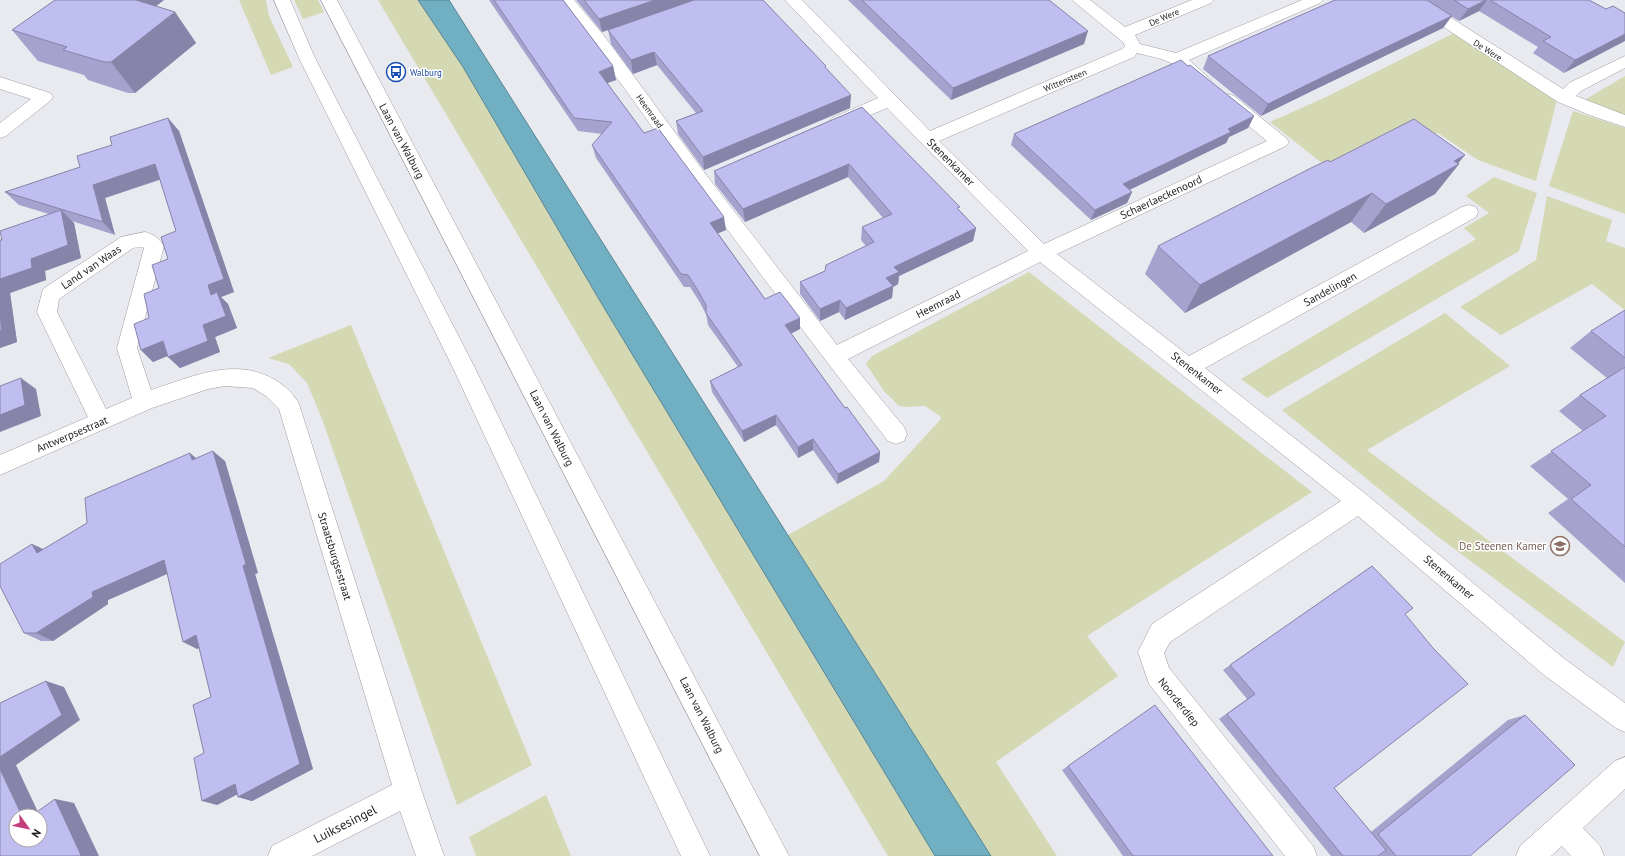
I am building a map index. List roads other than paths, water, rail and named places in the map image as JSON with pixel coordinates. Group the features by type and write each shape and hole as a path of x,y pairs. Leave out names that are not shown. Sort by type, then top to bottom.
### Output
{"street":[{"path":"282,0 307,58 467,376 696,856"},
{"name":"Laan van Walburg","path":"329,0 775,856"},
{"name":"Heemraad","path":"566,0 607,39 834,356 896,434"},
{"name":"Stenenkamer","path":"793,0 927,139 1042,253 1189,366 1359,502 1553,666 1625,719"},
{"path":"1080,0 1128,41 1177,60 1306,1"},
{"name":"De Were","path":"1128,41 1206,0"},
{"name":"De Were","path":"1412,0 1564,98 1625,121"},
{"name":"Wittensteen","path":"927,139 1128,53 1128,41"},
{"name":"Schaerlaeckenoord","path":"1042,253 1280,142 1177,60"},
{"path":"1564,98 1575,87 1625,61"},
{"path":"0,83 44,98 0,132"},
{"path":"824,128 889,100"},
{"name":"Sandelingen","path":"1189,366 1469,212"},
{"name":"Land van Waas","path":"101,421 48,312 50,295 128,242 145,239 154,246 127,348 144,402"},
{"name":"Heemraad","path":"834,356 1042,253"},
{"name":"Straatsburgsestraat","path":"144,402 208,380 225,377 241,377 257,380 274,390 288,404 408,792 430,856"},
{"name":"Antwerpsestraat","path":"0,465 144,402"},
{"name":"Noorderdiep","path":"1303,856 1158,676 1151,652 1161,633 1359,502"},
{"path":"1530,856 1625,771"},
{"name":"Luiksesingel","path":"282,856 408,792"},
{"path":"1563,827 1590,856"}],"water":[{"path":"418,0 449,0 991,856 935,856 600,301 463,67"}],"place":[{"name":"Walburg","path":"396,72"},
{"name":"De Steenen Kamer","path":"1560,546"}]}
